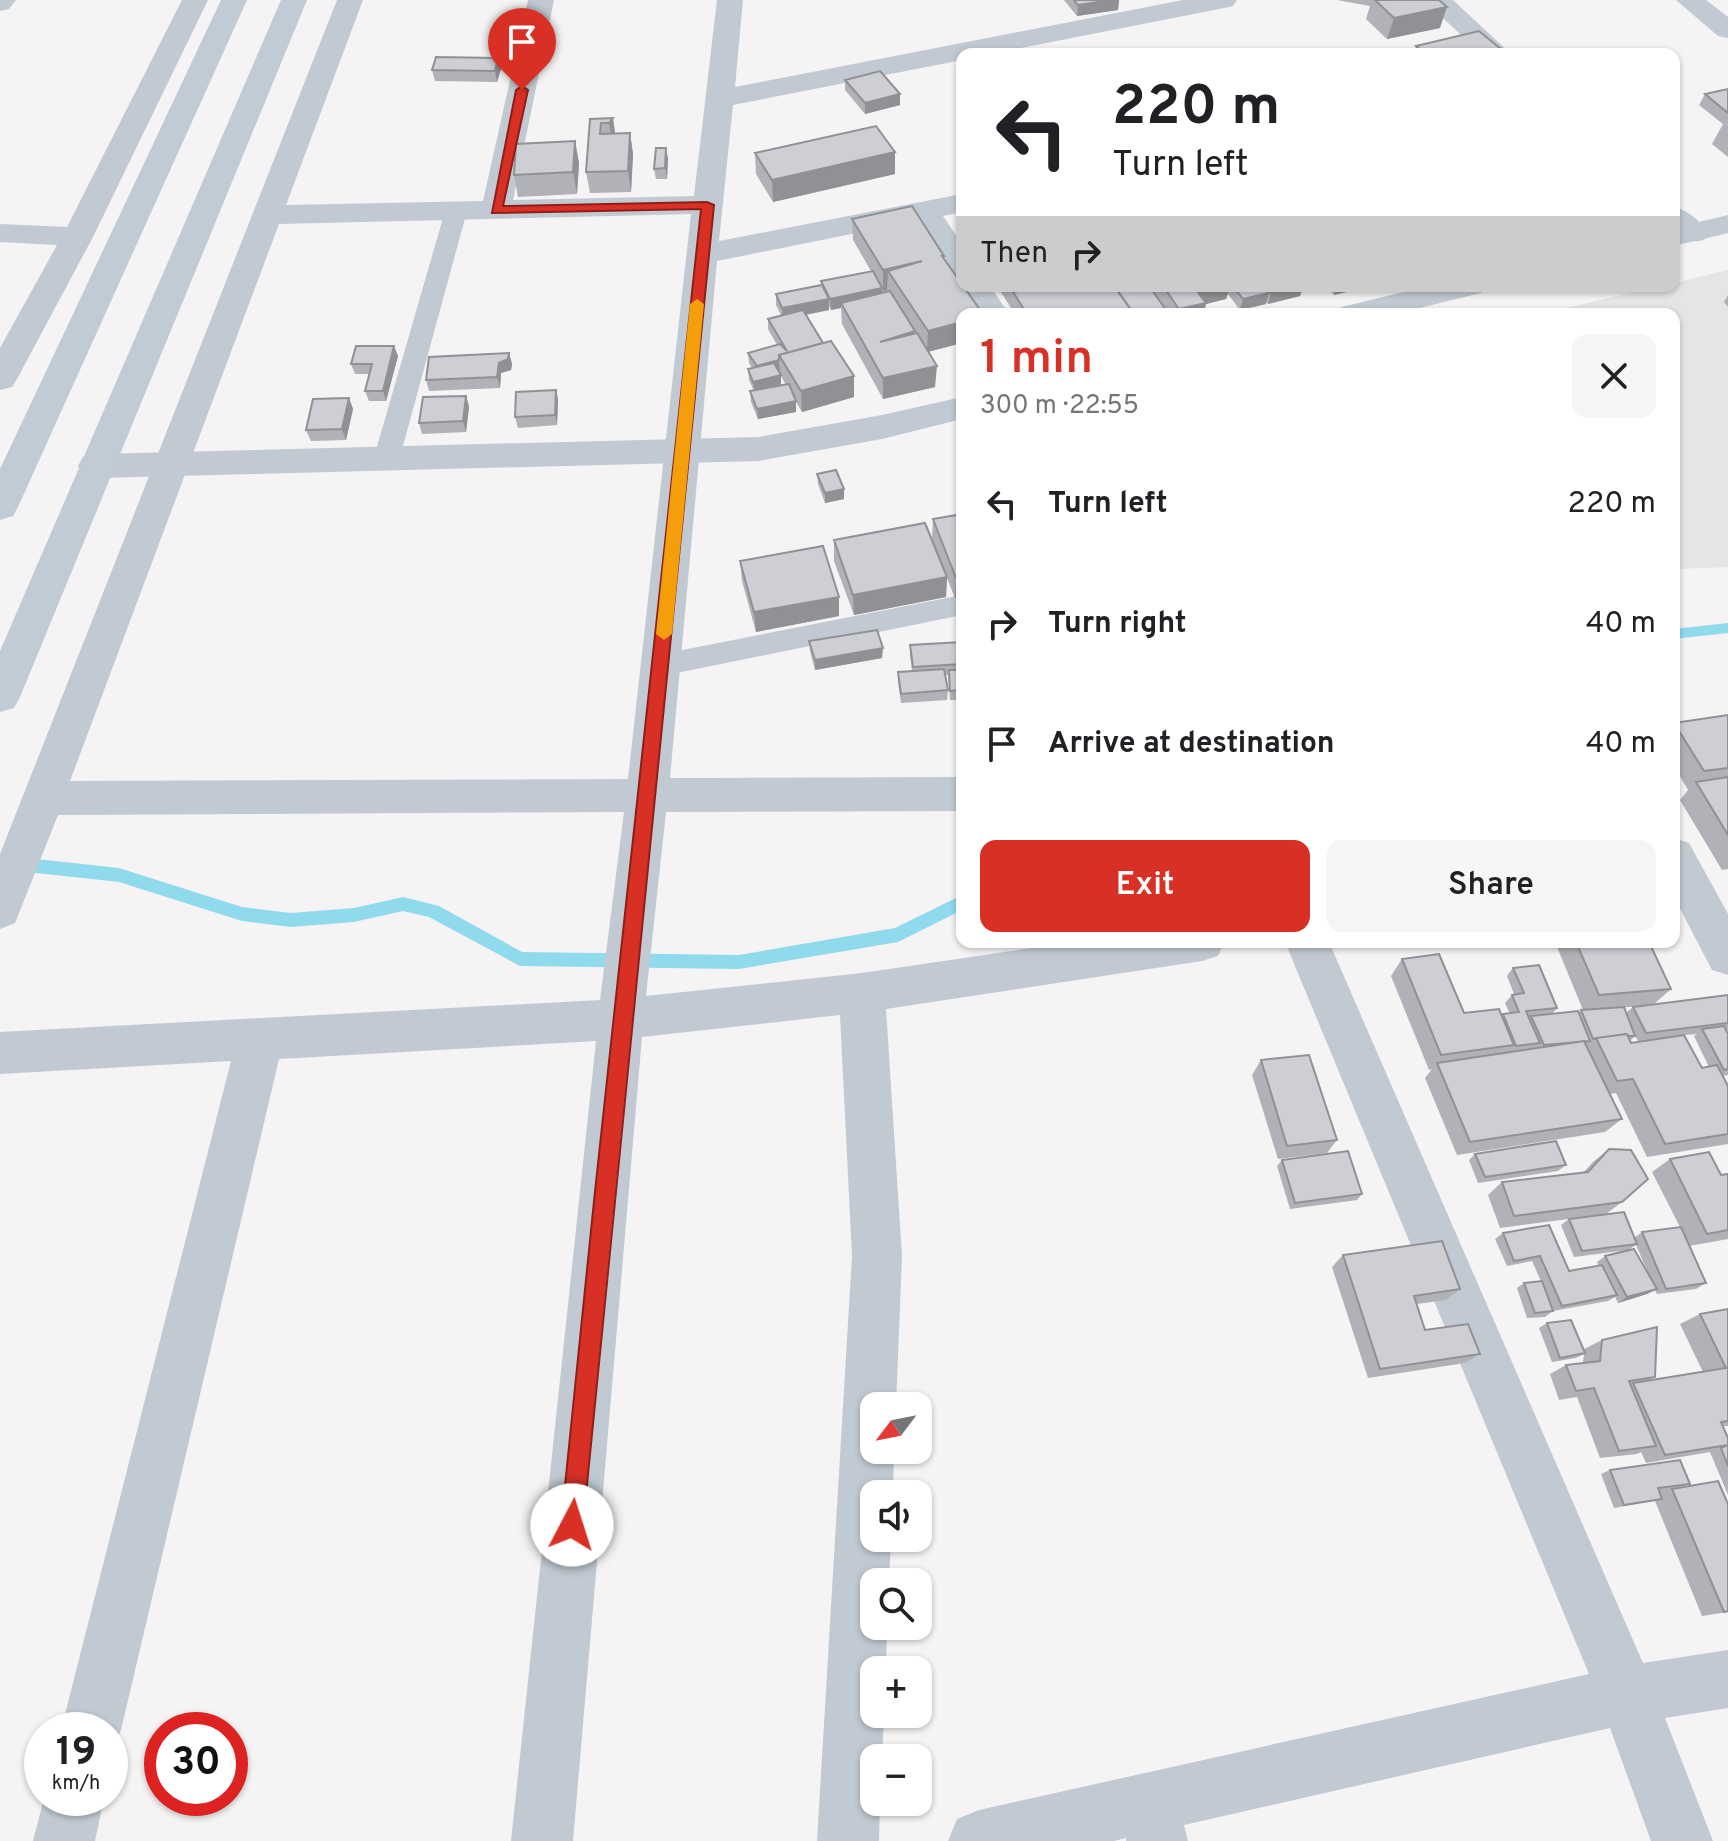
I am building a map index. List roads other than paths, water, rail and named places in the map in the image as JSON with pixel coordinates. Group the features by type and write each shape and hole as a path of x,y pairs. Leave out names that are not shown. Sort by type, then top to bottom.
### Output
{"main road":[{"path":"0,507 234,0"},
{"path":"0,697 294,0"}],"street":[{"path":"0,379 77,237 195,0"},
{"path":"0,910 350,0"},
{"path":"496,210 541,0"},
{"path":"542,1841 621,1019 662,665 681,452 730,0"},
{"path":"719,99 1051,22 1224,0"},
{"path":"1437,0 1490,48"},
{"path":"1689,0 1728,30"},
{"path":"1051,22 1072,48"},
{"path":"702,254 956,204"},
{"path":"269,215 707,205"},
{"path":"924,210 956,258"},
{"path":"1680,229 1728,224"},
{"path":"0,233 77,237"},
{"path":"1378,308 1445,292"},
{"path":"96,466 758,449 882,427 956,409"},
{"path":"43,798 956,794"},
{"path":"1680,872 1728,956"},
{"path":"0,1053 621,1019 862,993 1162,948"},
{"path":"1310,948 1627,1695 1682,1841"},
{"path":"848,1841 877,1256 862,993"},
{"path":"95,1712 260,1039"},
{"path":"979,1841 1153,1822 1627,1695 1728,1679"},
{"path":"64,1841 70,1816"}],"lane":[{"path":"387,457 456,211"},
{"path":"662,665 956,606"}],"waterway":[{"path":"1680,633 1728,628"},
{"path":"0,862 119,875 242,914 291,920 354,915 403,904 433,911 520,959 739,962 898,935 956,905"}]}
